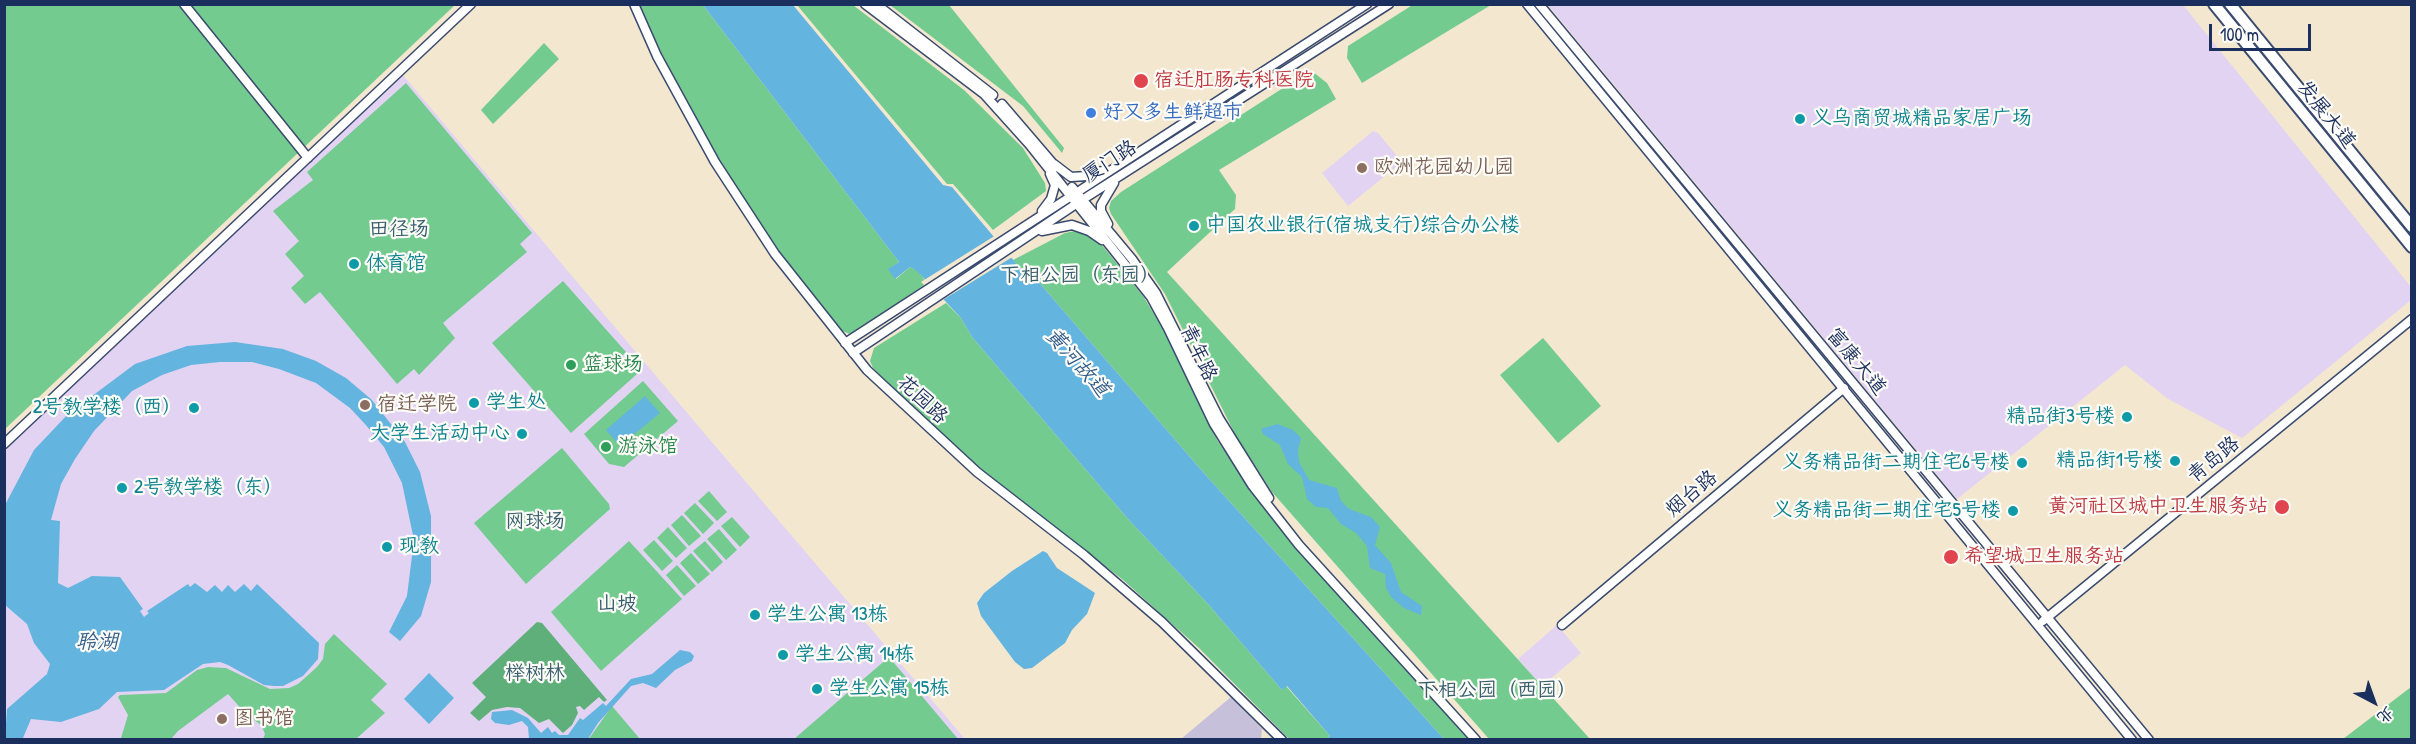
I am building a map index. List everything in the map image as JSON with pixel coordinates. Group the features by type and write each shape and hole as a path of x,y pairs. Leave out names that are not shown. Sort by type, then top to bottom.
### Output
{"main road":[{"name":"发展大道","path":"2214,4 2412,248"},
{"name":"发展大道","path":"2230,4 2412,227"}],"street":[{"path":"184,4 308,158"},
{"path":"4,444 471,4"},
{"name":"花园路","path":"634,4 657,56 714,162 775,254 853,353 912,415 969,465 1084,555 1164,623 1280,739"},
{"name":"青年路","path":"865,4 984,94 1032,142"},
{"name":"厦门路","path":"845,343 1367,4"},
{"name":"厦门路","path":"853,353 921,305 1023,241 1125,172 1389,4"},
{"path":"1519,4 1548,23"},
{"name":"富康大道","path":"1527,4 1548,23 2149,740"},
{"path":"1540,4 1548,23"},
{"name":"青年路","path":"877,5 989,91 1032,142 1128,260 1174,324 1219,418 1267,495 1303,542 1482,740"},
{"name":"富康大道","path":"1548,23 2132,740"},
{"path":"1032,142 1071,177 1087,176 1119,164"},
{"path":"1032,142 1055,185 1051,199 1034,220"},
{"path":"1125,172 1107,193 1101,211 1128,260"},
{"path":"1023,241 1042,230 1072,225 1096,235 1128,260"},
{"name":"青年路","path":"1128,260 1168,328 1200,397 1252,485 1299,545 1476,740"},
{"name":"青岛路","path":"2037,625 2412,319"},
{"name":"烟台路","path":"1562,626 1844,388"}],"shaded area":[{"path":"1548,5 2183,5 2411,287 2411,300 2242,438 2168,399 2125,365 1957,499"},
{"name":"宿迁学院","path":"403,75 965,739 5,740 5,448"},
{"name":"欧洲花园幼儿园","path":"1373,131 1378,133 1402,162 1348,206 1322,173"},
{"path":"1557,625 1581,653 1542,686 1518,659"},
{"path":"1231,697 1262,729 1261,739 1181,739"}],"green space":[{"path":"1414,4 1491,5 1362,83 1347,58 1348,46"},
{"path":"5,5 455,5 5,429"},
{"path":"638,5 703,5 899,262 889,269 896,279 910,267 918,271 927,283 857,331 850,334 842,331 777,251 701,133"},
{"name":"下相公园（东园）","path":"797,5 853,5 964,90 1023,148 1045,183 1046,191 993,230 953,184 947,184"},
{"path":"890,5 949,5 1064,148 1062,153 1023,106"},
{"path":"544,43 559,59 493,124 481,110"},
{"name":"下相公园（西园）","path":"1308,72 1313,72 1327,83 1336,99 1219,170 1236,195 1235,209 1167,272 1590,739 1489,739 1272,492 1235,434 1165,294 1111,214 1109,208 1111,201 1121,192"},
{"name":"田径场","path":"406,83 532,233 520,244 527,252 443,323 455,338 419,375 414,369 397,384 320,292 305,304 291,288 304,276 285,254 299,241 273,211 313,180 307,172"},
{"name":"下相公园（东园）","path":"1080,230 1097,239 1143,296 1161,325 1217,440 1261,504 1470,739 1444,739 1203,472 1029,271 1020,268 1013,260 1065,233"},
{"name":"篮球场","path":"563,281 626,352 622,356 637,374 571,433 492,343"},
{"path":"946,303 961,318 972,337 1129,520 1208,604 1282,690 1286,686 1330,736 1326,739 1289,739 1199,648 1122,579 1007,492 934,428 873,368 870,361 874,348"},
{"path":"1543,338 1601,406 1558,443 1500,375"},
{"path":"643,381 678,421 624,467 609,464 584,434"},
{"name":"网球场","path":"562,448 609,504 610,509 526,584 474,523"},
{"path":"709,491 727,512 717,521 698,501"},
{"path":"695,503 714,523 703,534 684,513"},
{"path":"682,515 701,536 689,546 671,525"},
{"path":"732,517 750,537 740,547 721,526"},
{"path":"668,527 687,548 676,558 657,538"},
{"path":"719,529 737,550 726,560 707,539"},
{"path":"654,540 673,561 662,571 643,550"},
{"name":"山坡","path":"629,541 682,599 601,671 551,612"},
{"path":"705,541 723,562 712,572 693,551"},
{"path":"691,553 710,574 698,584 680,563"},
{"path":"677,565 696,586 684,596 666,575"},
{"name":"榉树林","path":"537,622 542,623 607,700 604,702 599,697 584,710 580,706 576,707 578,713 572,725 563,733 549,719 539,723 520,708 507,707 492,710 479,721 470,713 486,697 472,683"},
{"path":"334,634 387,684 371,700 385,713 356,739 263,739 265,734 261,725 246,714 228,694 178,731 171,739 121,738 128,715 118,697 120,695 166,693 197,670 208,667 226,668 270,689 289,688 298,684 317,667 323,659 325,644"},
{"path":"889,657 958,739 794,739"},
{"path":"2411,687 2411,739 2343,739"},
{"path":"612,706 640,739 588,740"}],"water":[{"name":"黄河故道","path":"703,5 793,5 943,185 952,187 1020,268 1029,271 1203,472 1444,739 1326,739 1330,736 1287,686 1282,690 1208,604 1129,520 972,337 961,318 917,271 910,267 895,279 888,269 899,262"},
{"name":"聆湖","path":"235,342 283,349 316,361 346,378 372,400 405,442 420,472 431,516 431,582 421,616 400,641 389,632 407,596 414,540 402,483 384,447 365,424 350,408 316,383 279,369 252,362 191,365 162,375 132,391 94,431 75,459 61,484 51,520 60,521 58,583 68,588 92,576 120,577 143,609 140,611 144,617 149,613 147,611 188,584 190,587 195,583 207,592 215,585 222,592 228,585 235,592 244,584 251,591 257,584 319,643 318,659 303,676 283,686 264,685 220,662 203,664 164,690 117,692 99,709 61,722 31,719 23,738 5,739 7,709 47,674 50,664 34,643 27,624 5,605 5,505 34,450 68,414 135,364 187,346"},
{"path":"645,396 660,413 620,446 606,430"},
{"path":"1277,424 1293,430 1301,438 1298,450 1299,462 1309,480 1337,488 1341,501 1349,509 1371,517 1380,527 1375,545 1391,563 1401,592 1422,606 1421,615 1404,608 1391,597 1386,588 1385,574 1370,568 1367,546 1356,533 1341,524 1328,508 1316,507 1307,499 1302,477 1288,464 1280,445 1263,434 1261,429"},
{"path":"1043,551 1047,553 1057,568 1095,593 1087,614 1072,630 1065,643 1032,668 1024,669 1015,662 981,616 977,603 984,593"},
{"path":"680,650 690,652 694,656 692,661 675,670 656,688 643,683 631,686 598,723 588,739 529,739 528,727 522,721 509,725 495,723 491,719 492,712 512,710 528,718 541,733 548,727 552,733 555,731 559,735 568,735 580,718 583,720 603,703 606,706 631,679 652,674"},
{"path":"429,673 454,698 429,724 404,699"}],"pier":[{"path":"996,235 1014,256 941,301 921,282"}],"place":[{"name":"宿迁肛肠专科医院","path":"1141,81"},
{"name":"好又多生鲜超市","path":"1091,113"},
{"name":"义乌商贸城精品家居广场","path":"1800,119"},
{"name":"欧洲花园幼儿园","path":"1362,168"},
{"name":"中国农业银行(宿城支行)综合办公楼","path":"1194,226"},
{"name":"体育馆","path":"354,264"},
{"name":"篮球场","path":"571,365"},
{"name":"学生处","path":"474,403"},
{"name":"宿迁学院","path":"365,405"},
{"name":"2号教学楼（西）","path":"194,408"},
{"name":"精品街3号楼","path":"2127,417"},
{"name":"大学生活动中心","path":"522,434"},
{"name":"游泳馆","path":"606,447"},
{"name":"精品街1号楼","path":"2175,461"},
{"name":"义务精品街二期住宅6号楼","path":"2022,463"},
{"name":"2号教学楼（东）","path":"122,488"},
{"name":"黄河社区城中卫生服务站","path":"2282,507"},
{"name":"义务精品街二期住宅5号楼","path":"2013,511"},
{"name":"现教","path":"387,547"},
{"name":"希望城卫生服务站","path":"1951,557"},
{"name":"学生公寓 13栋","path":"755,615"},
{"name":"学生公寓 14栋","path":"783,655"},
{"name":"学生公寓 15栋","path":"817,689"},
{"name":"图书馆","path":"222,719"}]}
